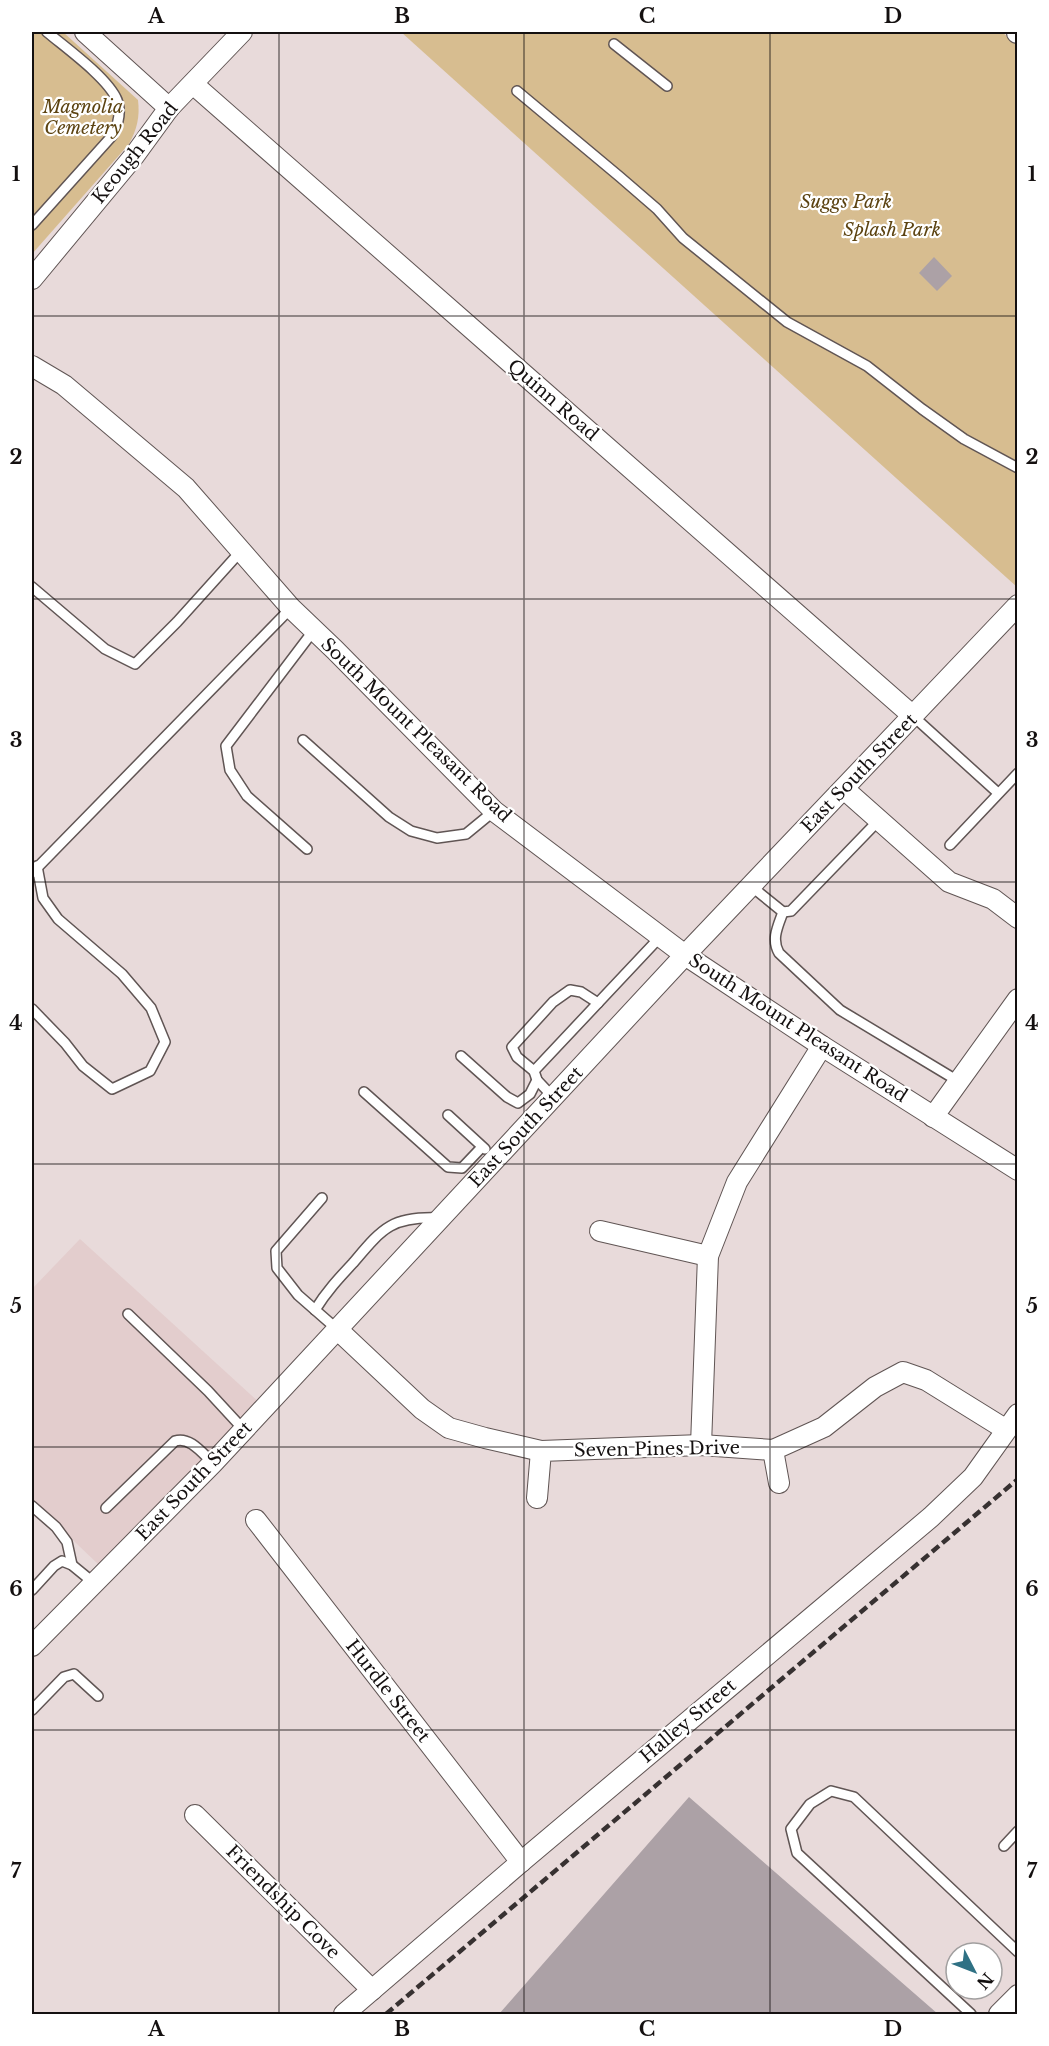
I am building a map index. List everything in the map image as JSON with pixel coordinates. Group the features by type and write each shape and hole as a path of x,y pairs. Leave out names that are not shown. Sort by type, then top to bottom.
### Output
{"street":[{"path":"85,32 169,108"},
{"name":"Keough Road","path":"32,277 134,156 169,108 242,32"},
{"name":"Quinn Road","path":"193,84 913,716"},
{"name":"South Mount Pleasant Road","path":"32,366 64,385 186,488 291,608 494,811 685,955 822,1046 1017,1170"},
{"name":"East South Street","path":"32,1646 213,1463 338,1330 441,1218 489,1153 553,1097 1017,605"},
{"path":"844,789 949,882 993,899 1017,918"},
{"path":"933,1117 1017,999"},
{"path":"701,1445 708,1256 737,1182 822,1046"},
{"path":"600,1231 708,1256"},
{"name":"Seven Pines Drive","path":"338,1330 422,1409 449,1428 541,1450 701,1445 773,1449 824,1427 875,1387 903,1372 926,1380 1011,1422"},
{"name":"Halley Street","path":"344,2014 931,1517 973,1477 1011,1422"},
{"path":"773,1449 779,1483"},
{"path":"537,1498 541,1450"},
{"name":"Hurdle Street","path":"256,1520 521,1862"},
{"name":"Friendship Cove","path":"195,1815 372,1990"},
{"path":"999,2014 1017,1995"}],"lane":[{"path":"32,225 112,136 119,121 118,101 106,84 47,32"},
{"path":"614,44 667,86"},
{"path":"518,90 657,209 683,238 787,322 867,366 964,439 1017,468"},
{"path":"32,587 105,649 135,664 241,552"},
{"path":"32,1009 65,1043 83,1066 112,1089 150,1071 165,1042 151,1008 122,974 58,919 43,898 34,870 291,608"},
{"path":"307,849 247,796 230,770 226,746 314,630"},
{"path":"913,716 998,793"},
{"path":"303,740 389,817 411,831 437,838 466,834 494,811"},
{"path":"950,845 1017,773"},
{"path":"751,886 783,912 791,911 879,820"},
{"path":"783,912 774,945 779,953 840,1010 958,1081"},
{"path":"461,1056 507,1098 518,1103 530,1094 535,1076 660,936"},
{"path":"553,1097 517,1057 512,1047 553,1002 570,990 581,992 598,1003"},
{"path":"364,1092 448,1167 462,1168 489,1153 448,1114"},
{"path":"322,1198 276,1251 277,1268 298,1295 338,1330"},
{"path":"315,1310 328,1290 375,1236 399,1221 441,1218"},
{"path":"128,1314 208,1391 244,1430"},
{"path":"106,1508 175,1441 181,1439 188,1441 213,1463"},
{"path":"32,1506 56,1527 67,1542 72,1565"},
{"path":"32,1590 54,1566 62,1561 72,1565 94,1583"},
{"path":"32,1710 64,1677 74,1674 98,1696"},
{"path":"971,2014 797,1853 791,1829 810,1804 831,1791 854,1797 1017,1952"},
{"path":"1004,1846 1017,1831"}],"shaded area":[{"path":"80,1239 261,1404 100,1566 32,1501 32,1289"}],"green space":[{"name":"Magnolia Cemetery","path":"32,32 63,32 138,100 139,112 136,128 129,144 32,254"},
{"name":"Suggs Park","path":"401,32 1002,32 1018,46 1017,587"}],"building":[{"path":"934,257 952,276 937,291 919,273"},
{"path":"689,1797 838,1927 938,2014 499,2014"}],"railway":[{"path":"386,2014 1018,1479"}],"park label":[{"name":"Splash Park","path":"892,230"}]}
